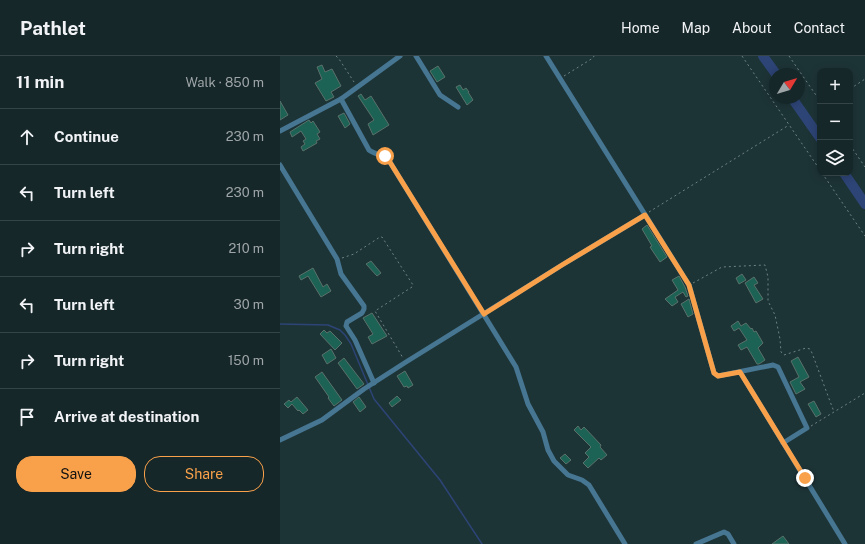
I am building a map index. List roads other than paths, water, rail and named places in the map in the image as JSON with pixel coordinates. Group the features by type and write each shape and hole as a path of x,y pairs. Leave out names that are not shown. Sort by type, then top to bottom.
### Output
{"street":[{"path":"280,130 341,99 400,56"},
{"path":"416,56 440,95 458,107"},
{"path":"546,56 689,285 714,373 718,376 773,365 778,367 808,428 783,443"},
{"path":"341,99 369,150 385,156 388,159 516,367 528,404 543,432 548,450 554,461 568,475 582,480 589,486 625,544"},
{"path":"280,165 338,259 341,274 364,306 362,313 347,322 346,326 355,340 369,386"},
{"path":"280,440 322,420 369,386 406,362 645,215"},
{"path":"740,372 845,544"},
{"path":"696,544 724,532 728,534 734,544"}],"waterway":[{"path":"763,56 772,68"},
{"path":"796,104 817,134"},
{"path":"846,176 865,204"},
{"path":"280,324 328,325 340,330 345,335 351,344 374,399 440,480 482,544"}]}
